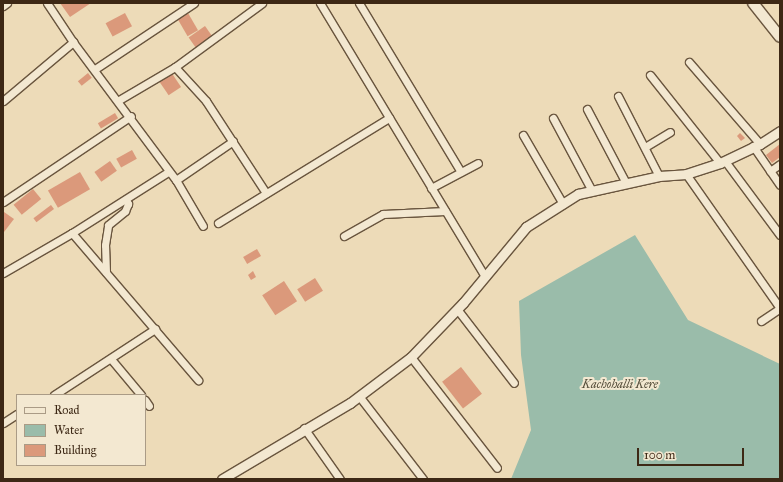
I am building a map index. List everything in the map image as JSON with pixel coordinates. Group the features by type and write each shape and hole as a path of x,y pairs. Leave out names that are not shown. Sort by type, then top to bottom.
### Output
{"main road":[{"path":"752,3 780,37"}],"street":[{"path":"3,6 7,3"},
{"path":"48,3 73,42 131,116 168,172 176,180 203,226"},
{"path":"95,69 194,3"},
{"path":"119,100 175,67 262,3"},
{"path":"320,3 485,276"},
{"path":"359,3 461,172"},
{"path":"3,101 73,42"},
{"path":"689,62 757,145 770,171 780,185"},
{"path":"175,67 206,101 266,194"},
{"path":"650,75 780,235"},
{"path":"618,96 659,176"},
{"path":"587,109 626,183"},
{"path":"3,202 131,116"},
{"path":"218,223 389,118"},
{"path":"553,118 592,191"},
{"path":"222,479 359,396 410,357 457,309 526,227 578,194 659,176 686,174 722,162 757,145 780,131"},
{"path":"645,147 670,132"},
{"path":"523,135 563,204"},
{"path":"176,180 233,142"},
{"path":"431,188 478,163"},
{"path":"770,171 780,164"},
{"path":"3,273 72,233 168,172"},
{"path":"686,174 780,308 761,321"},
{"path":"106,272 105,245 108,225 125,211 128,204 126,199"},
{"path":"344,236 384,214 445,211"},
{"path":"72,233 198,380"},
{"path":"457,309 514,383"},
{"path":"56,394 155,329"},
{"path":"410,357 497,468"},
{"path":"111,359 139,394"},
{"path":"359,396 423,479"},
{"path":"3,423 16,415"},
{"path":"304,428 340,479"}],"water":[{"name":"Kachohalli Kere","path":"635,235 688,320 780,364 780,479 511,479 531,430 521,355 519,301"}],"building":[{"path":"60,3 91,3 70,17"},
{"path":"125,13 132,26 113,37 106,23"},
{"path":"188,13 198,30 188,36 178,19"},
{"path":"205,26 212,36 195,47 189,37"},
{"path":"171,72 181,87 169,95 159,80"},
{"path":"88,73 92,78 82,86 78,81"},
{"path":"115,113 118,118 101,128 98,123"},
{"path":"740,133 745,138 741,141 737,136"},
{"path":"780,144 780,157 772,163 766,155"},
{"path":"132,150 137,159 121,167 116,159"},
{"path":"110,161 117,171 101,182 94,172"},
{"path":"80,172 90,189 58,208 48,190"},
{"path":"33,189 41,199 22,215 14,205"},
{"path":"51,205 54,209 36,222 33,218"},
{"path":"4,212 14,219 4,232 3,214"},
{"path":"257,249 261,256 247,264 243,257"},
{"path":"253,271 256,277 251,280 248,275"},
{"path":"315,278 323,291 305,302 297,289"},
{"path":"284,281 297,301 275,315 262,295"},
{"path":"461,367 482,394 463,409 442,382"}]}
